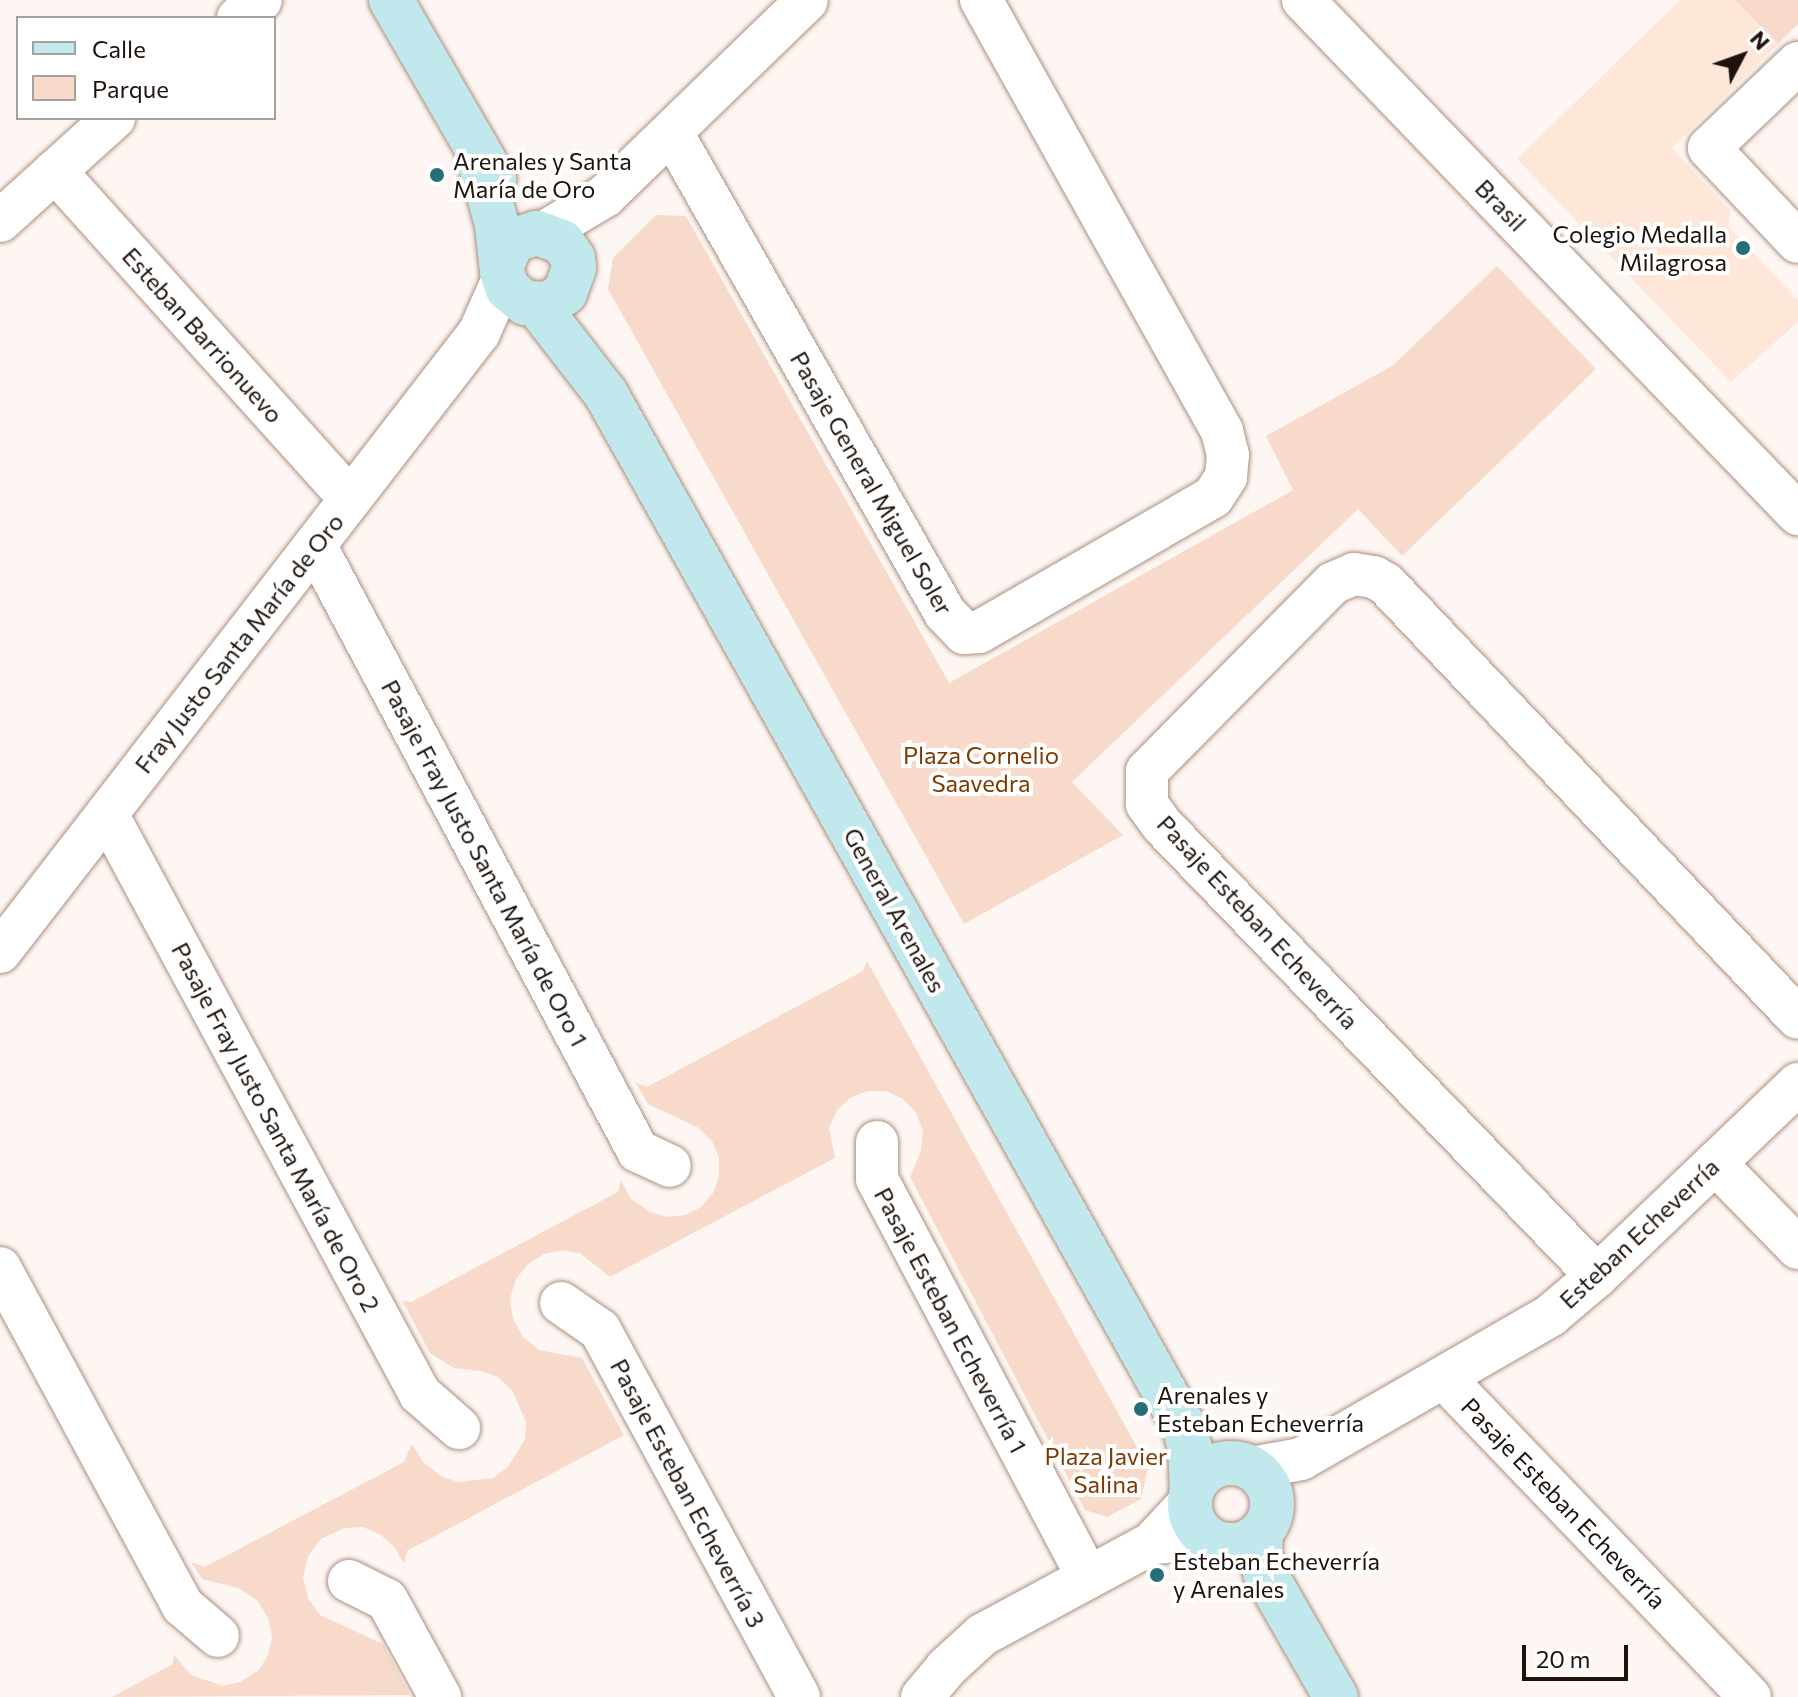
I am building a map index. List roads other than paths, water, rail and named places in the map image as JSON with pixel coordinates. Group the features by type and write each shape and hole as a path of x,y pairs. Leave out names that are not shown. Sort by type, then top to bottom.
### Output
{"street":[{"path":"241,16 261,0"},
{"name":"General Arenales","path":"391,0 478,155 540,233 553,236 568,249 574,268 535,286"},
{"path":"535,286 510,246 517,239 540,233 605,196 807,0"},
{"name":"Pasaje General Miguel Soler","path":"672,133 945,613 964,633 979,632 1213,497 1226,477 1228,455 1222,431 981,0"},
{"name":"Brasil","path":"1303,0 1798,514"},
{"path":"1798,63 1709,148 1798,242"},
{"path":"0,221 112,120"},
{"name":"General Arenales","path":"478,155 497,225 606,394 1184,1426 1190,1449 1233,1512 1336,1697"},
{"name":"Esteban Barrionuevo","path":"55,171 350,499"},
{"name":"Fray Justo Santa María de Oro","path":"0,952 479,333 535,286 581,237 605,196"},
{"name":"Pasaje Fray Justo Santa María de Oro 1","path":"315,545 638,1151 670,1166"},
{"name":"Pasaje Esteban Echeverría","path":"1597,1276 1162,825 1147,804 1147,771 1333,583 1354,574 1374,577 1391,589 1798,1018"},
{"name":"Pasaje Fray Justo Santa María de Oro 2","path":"107,814 420,1394 459,1428"},
{"name":"Esteban Echeverría","path":"943,1687 982,1635 1152,1543 1233,1512 1301,1459 1551,1315 1597,1276 1798,1084"},
{"name":"Pasaje Esteban Echeverría 1","path":"877,1142 877,1179 1088,1578"},
{"path":"1715,1163 1798,1248"},
{"path":"0,1268 183,1606 218,1636"},
{"name":"Pasaje Esteban Echeverría 3","path":"561,1303 600,1330 799,1697"},
{"name":"Pasaje Esteban Echeverría","path":"1444,1378 1750,1697"},
{"path":"349,1581 387,1600 440,1697"}],"place":[{"name":"Arenales y Santa María de Oro","path":"437,175"},
{"name":"Colegio Medalla Milagrosa","path":"1743,248"},
{"name":"Arenales y Esteban Echeverría","path":"1141,1409"},
{"name":"Esteban Echeverría y Arenales","path":"1157,1575"}],"park label":[{"name":"Plaza Cornelio Saavedra","path":"981,769"},
{"name":"Plaza Javier Salina","path":"1106,1470"}]}
